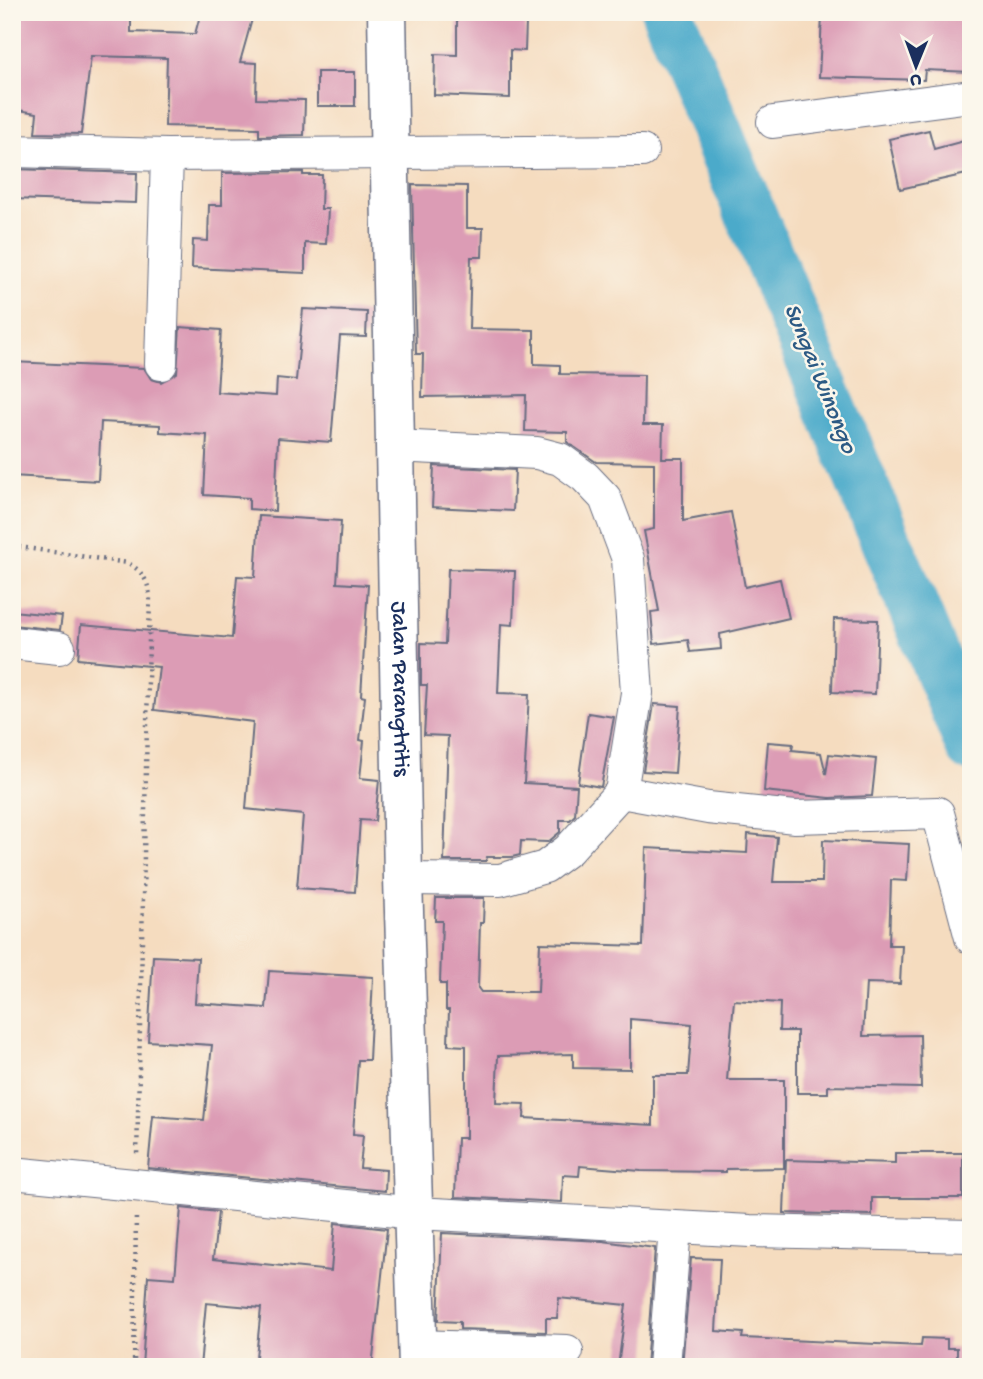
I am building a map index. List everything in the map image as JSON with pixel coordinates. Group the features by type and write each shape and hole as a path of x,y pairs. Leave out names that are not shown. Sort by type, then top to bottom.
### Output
{"main road":[{"name":"Jalan Parangtritis","path":"387,12 403,880 416,1213 418,1357"}],"street":[{"path":"773,122 971,96"},
{"path":"12,150 167,155 642,152"},
{"path":"161,364 167,155"},
{"path":"394,446 537,453 560,459 585,477 605,498 628,559 637,693 621,792 568,850 545,867 500,880 403,880"},
{"path":"12,643 59,648"},
{"path":"621,792 708,808 795,817 938,813 971,938"},
{"path":"12,1174 416,1213 675,1228 971,1236"},
{"path":"664,1367 675,1228"},
{"path":"418,1357 567,1351"}],"path":[{"path":"12,547 128,563 138,569 147,581 150,595 134,1367"}],"building":[{"path":"12,12 131,12 131,32 195,34 201,12 254,12 240,62 257,63 256,99 305,100 304,135 259,136 259,128 165,126 167,58 91,56 81,134 35,133 37,113 12,109"},
{"path":"457,12 514,12 513,22 526,22 525,51 510,50 510,98 434,95 435,54 457,55"},
{"path":"855,12 971,12 971,72 925,70 924,80 819,77 822,16 855,17"},
{"path":"317,72 355,72 355,106 317,106"},
{"path":"929,130 934,149 971,139 971,173 900,189 889,139"},
{"path":"12,169 137,173 136,203 12,199"},
{"path":"303,172 303,175 322,175 321,209 328,209 326,244 305,243 305,273 192,268 193,240 208,241 209,205 222,205 222,173"},
{"path":"412,185 467,186 467,228 483,228 482,257 471,257 469,329 534,330 534,364 560,365 560,374 644,375 643,425 663,425 662,458 683,458 683,521 731,512 745,587 780,579 789,618 720,634 721,649 690,652 688,640 654,644 651,612 659,611 644,531 654,529 654,463 596,462 567,442 567,432 525,431 526,395 422,397 423,354 416,354"},
{"path":"303,309 367,312 366,337 340,336 331,442 278,438 275,511 249,509 249,498 204,495 207,435 160,432 160,425 101,422 98,481 12,476 12,362 144,368 151,379 161,382 177,373 180,327 221,330 217,392 276,396 277,378 296,380"},
{"path":"434,466 515,470 513,511 432,507"},
{"path":"259,516 341,521 337,583 368,585 361,696 365,697 360,740 364,741 360,778 379,780 375,821 360,820 355,892 297,888 303,815 246,809 253,722 154,710 159,667 78,659 81,625 232,638 237,576 255,577"},
{"path":"448,569 515,571 513,625 501,624 498,693 529,694 524,783 577,786 575,815 570,820 560,820 560,832 548,842 521,841 520,855 512,857 487,857 486,861 444,861 448,736 424,735 427,685 421,685 421,643 445,644"},
{"path":"12,611 62,616 60,630 12,625"},
{"path":"834,619 878,620 875,694 832,692"},
{"path":"654,704 680,706 675,773 643,771"},
{"path":"588,713 614,717 601,787 578,783"},
{"path":"768,742 793,744 792,750 821,753 826,774 829,754 876,759 872,796 830,798 764,791"},
{"path":"748,834 777,837 773,882 822,882 823,840 909,844 907,881 891,880 889,945 902,945 900,984 866,983 863,1036 920,1035 921,1088 828,1086 828,1093 797,1093 797,1031 779,1031 780,1003 734,1000 727,1080 784,1080 784,1168 726,1169 726,1172 641,1171 580,1166 579,1176 563,1175 562,1202 455,1197 457,1138 466,1138 466,1046 448,1045 449,1010 446,1010 446,984 440,984 442,921 435,921 436,898 484,898 483,923 480,923 478,988 481,992 538,992 540,943 643,946 646,848 747,853","holes":["630,1019 692,1024 688,1075 653,1075 653,1125 524,1118 525,1104 496,1103 498,1056 573,1054 573,1068 630,1069"]},
{"path":"153,956 198,958 195,1003 266,1008 269,971 373,977 369,1060 358,1060 353,1134 363,1135 360,1168 386,1170 385,1191 148,1168 153,1116 204,1120 212,1045 148,1041"},
{"path":"895,1153 963,1153 963,1198 872,1198 872,1215 784,1213 786,1160 895,1163"},
{"path":"181,1208 218,1212 213,1259 331,1271 335,1223 387,1229 372,1367 255,1367 261,1308 206,1303 200,1367 142,1367 148,1276 175,1278"},
{"path":"442,1233 603,1241 655,1248 646,1367 618,1367 626,1305 559,1298 557,1318 546,1318 546,1332 460,1329 460,1322 438,1321"},
{"path":"691,1258 720,1259 716,1331 743,1333 742,1338 921,1346 922,1338 947,1339 947,1348 957,1348 957,1367 682,1367"}],"waterway":[{"name":"Sungai Winongo","path":"667,12 971,746"}]}
